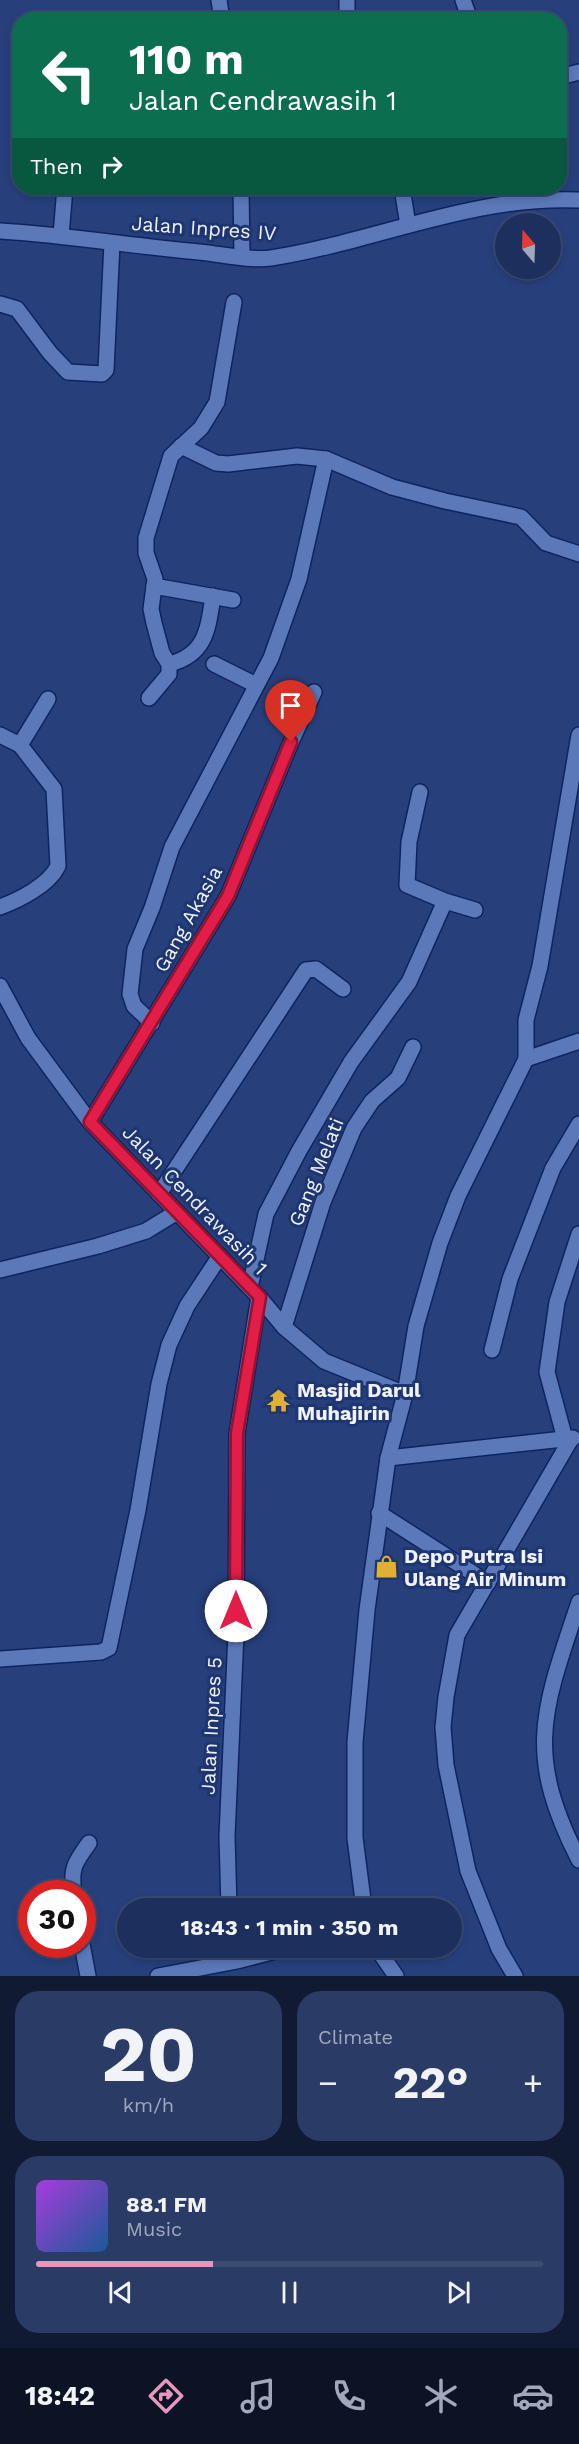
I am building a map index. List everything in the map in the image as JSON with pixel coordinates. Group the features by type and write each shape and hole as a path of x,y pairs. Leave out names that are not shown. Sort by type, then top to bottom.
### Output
{"street":[{"path":"61,235 64,195"},
{"path":"242,195 242,256"},
{"path":"403,195 408,225"},
{"name":"Jalan Inpres IV","path":"0,231 61,235 112,243 269,258 334,245 408,225 513,202 579,200"},
{"path":"0,303 17,309 50,354 68,372 102,374 106,370 112,243"},
{"path":"149,698 169,674 169,664 162,653 154,623 152,609 155,579 146,553 146,538 171,456 201,428 217,402 234,302"},
{"path":"181,446 216,463 228,464 297,456 326,459 392,487 521,517 546,543 579,554"},
{"path":"152,1023 134,1006 129,994 135,949 172,847 271,658 299,579 326,459"},
{"path":"154,586 233,600"},
{"path":"169,664 183,660 198,650 209,624 213,596"},
{"path":"214,664 256,685"},
{"name":"Gang Akasia","path":"90,1122 228,896 291,742 315,692"},
{"path":"20,745 48,699"},
{"path":"0,735 20,745 54,789 58,866 40,885 14,902 0,907"},
{"path":"362,1898 354,1828 355,1742 367,1610 388,1458 405,1394 416,1326 440,1243 458,1196 526,1059 526,1020 572,816 579,735"},
{"path":"420,792 409,842 405,880 410,888 475,910"},
{"name":"Jalan Inpres 5","path":"229,1898 227,1836 236,1634 237,1433 266,1214 351,1062 409,982 445,901"},
{"path":"159,1194 306,970 315,969 343,989"},
{"name":"Jalan Cendrawasih 1","path":"0,986 28,1038 90,1122 255,1292 284,1327 324,1361 405,1394"},
{"path":"526,1059 579,1041"},
{"name":"Gang Melati","path":"284,1327 323,1202 354,1128 372,1101 398,1078 413,1047"},
{"path":"492,1350 510,1279 553,1168 579,1124"},
{"path":"0,1270 98,1246 146,1231 177,1212"},
{"path":"572,1438 547,1372 557,1302 579,1234"},
{"path":"0,1659 101,1652 109,1648 138,1510 159,1384 170,1345 187,1306 220,1256"},
{"path":"388,1458 572,1438"},
{"path":"515,1976 499,1949 468,1871 446,1765 444,1743 446,1697 457,1635 572,1438"},
{"path":"380,1514 488,1583"},
{"path":"579,1602 549,1696 543,1741 548,1780 562,1823 579,1860"},
{"path":"73,1880 74,1864 89,1843"},
{"path":"85,1958 88,1976"},
{"path":"158,1976 222,1958"},
{"path":"384,1958 396,1976"}],"place":[{"name":"Masjid Darul Muhajirin","path":"279,1401"},
{"name":"Depo Putra Isi Ulang Air Minum","path":"386,1567"}],"route":[{"path":"236,1611 237,1433 260,1297 90,1122 228,896 291,742"}]}
